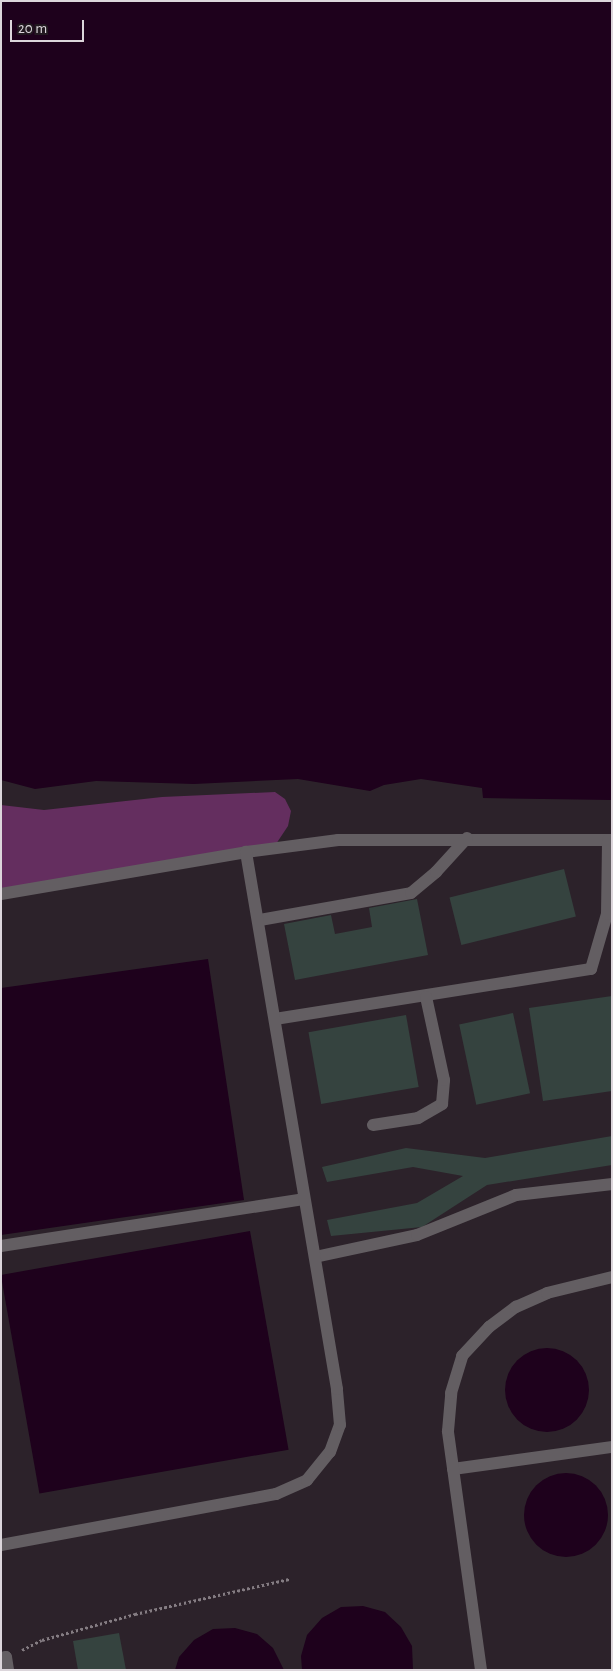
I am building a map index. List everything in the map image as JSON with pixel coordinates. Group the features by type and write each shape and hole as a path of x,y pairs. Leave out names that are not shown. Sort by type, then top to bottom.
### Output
{"lane":[{"path":"260,920 411,893 436,872 467,838"},
{"path":"1,894 246,852 338,840 467,838 610,840 607,914 591,969 426,997 275,1019"},
{"path":"1,1546 276,1494 306,1480 330,1452 340,1424 337,1389 315,1257 303,1199 260,920 246,852"},
{"path":"372,1125 418,1118 442,1104 444,1080 426,997"},
{"path":"315,1257 417,1235 516,1195 612,1184"},
{"path":"1,1246 303,1199"},
{"path":"481,1670 448,1431 450,1393 462,1356 489,1326 516,1307 547,1293 612,1277"},
{"path":"453,1469 612,1447"}],"path":[{"path":"5,1662 42,1640 135,1614 289,1579"}],"shaded area":[{"path":"1,1 612,1 612,800 483,798 482,788 421,779 384,785 370,791 298,779 194,784 96,781 35,789 1,780"},
{"path":"275,792 285,799 291,811 288,826 276,844 1,894 1,805 44,810 162,797"},
{"path":"208,959 244,1200 1,1235 1,988"},
{"path":"250,1231 289,1450 39,1494 1,1275"},
{"path":"547,1348 570,1355 582,1367 589,1390 582,1413 570,1425 547,1432 524,1425 512,1413 505,1390 512,1367 524,1355"},
{"path":"566,1473 582,1476 601,1492 605,1499 608,1515 605,1531 589,1550 582,1554 566,1557 550,1554 531,1538 527,1531 524,1515 527,1499 543,1480 550,1476"},
{"path":"363,1606 385,1612 401,1627 412,1646 413,1670 302,1670 301,1656 307,1635 322,1618 341,1607"},
{"path":"235,1628 257,1634 273,1648 284,1670 175,1670 179,1657 194,1640 213,1629"}],"building":[{"path":"564,869 576,917 461,945 450,898"},
{"path":"417,899 428,955 295,980 284,924 331,915 335,934 372,927 369,908"},
{"path":"612,996 612,1091 543,1101 529,1008"},
{"path":"513,1013 530,1093 476,1105 459,1024"},
{"path":"406,1015 419,1087 321,1104 309,1032"},
{"path":"612,1136 612,1165 487,1185 422,1227 331,1236 327,1220 417,1203 463,1176 413,1167 327,1182 322,1167 406,1148 485,1158"},
{"path":"119,1633 126,1670 78,1670 73,1641"}]}
